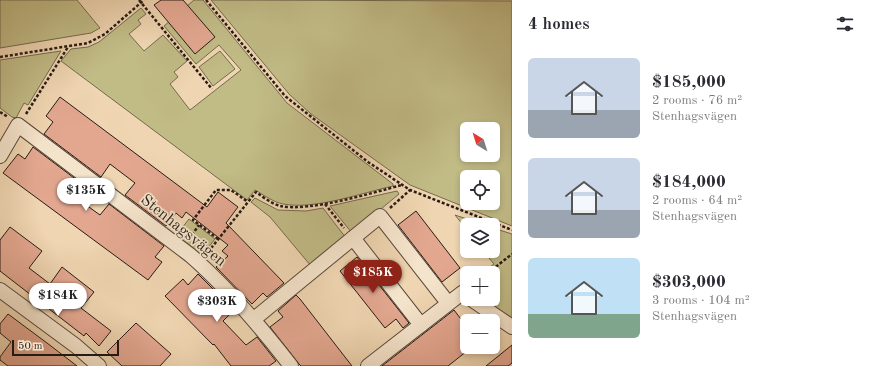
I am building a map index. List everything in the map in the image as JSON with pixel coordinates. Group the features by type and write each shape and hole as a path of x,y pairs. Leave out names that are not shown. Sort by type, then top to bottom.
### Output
{"street":[{"path":"0,156 18,125"},
{"name":"Stenhagsvägen","path":"18,125 199,263 254,319 290,366"},
{"path":"254,319 380,216 448,303"},
{"path":"352,238 420,325"},
{"path":"0,290 76,346 98,366"},
{"path":"368,366 460,294"},
{"path":"482,306 512,326"}],"path":[{"path":"0,57 88,43 105,34 140,1 144,0"},
{"path":"206,0 285,96 368,162 410,190 512,230"},
{"path":"140,1 212,88"},
{"path":"0,112 18,125 69,47"},
{"path":"199,263 256,192 279,206 295,207 325,204 402,185"},
{"path":"218,239 193,220 216,190 231,190 248,202"},
{"path":"380,216 410,190"},
{"path":"325,204 352,238"},
{"path":"497,266 512,254"}],"shaded area":[{"path":"0,0 77,0 100,28 91,33 0,48"},
{"path":"194,0 203,0 287,103 393,184 393,186 338,200 309,205 279,203 255,190 247,200 61,61 71,49 88,47 99,42 141,8 146,14 138,20 141,24 129,34 144,51 163,35 187,61 174,72 178,77 170,84 190,110 241,70 219,45 196,64 164,26"},
{"path":"211,0 512,1 512,226 500,221 500,218 492,218 472,210 500,210 500,170 460,170 460,205 410,185 311,114 289,94"},
{"path":"61,51 28,105 24,103 16,118 12,117 0,108 0,60"},
{"path":"220,51 235,69 213,86 199,67"},
{"path":"397,191 399,194 352,233 330,206"},
{"path":"255,198 278,210 306,211 323,208 346,238 311,266 270,217 251,202"},
{"path":"455,215 464,218 460,218 460,221"},
{"path":"189,219 215,239 200,258 174,238"},
{"path":"500,230 512,234 512,319 491,306 500,306 500,266 491,266 494,264 489,258 500,258"}],"building":[{"path":"161,0 183,0 215,37 195,54 154,5"},
{"path":"60,97 207,207 218,192 238,207 226,223 284,283 267,297 263,293 252,304 216,267 228,256 222,251 228,245 186,212 182,218 176,213 166,226 125,195 135,183 110,164 101,177 44,134 53,122 46,116"},
{"path":"33,147 90,190 82,202 100,215 109,204 164,246 155,257 162,262 148,280 3,173 18,154 25,159"},
{"path":"416,211 460,268 442,282 398,225"},
{"path":"10,227 42,251 29,268 50,284 62,267 94,292 81,308 111,331 99,346 86,333 84,336 0,271 0,240"},
{"path":"357,257 409,323 403,328 396,319 385,328 340,271"},
{"path":"198,274 234,310 223,321 246,345 257,337 276,361 269,366 231,366 214,344 213,345 165,296 183,279 188,285"},
{"path":"296,295 352,366 301,366 299,364 270,327 283,317 278,311"},
{"path":"454,310 460,318 460,354 463,354 448,366 382,366"},
{"path":"8,314 77,366 8,366 0,360 0,357 11,342 0,333 0,324"},
{"path":"136,323 171,354 160,366 122,366 107,352"},
{"path":"512,345 512,363 508,366 486,366"}]}
